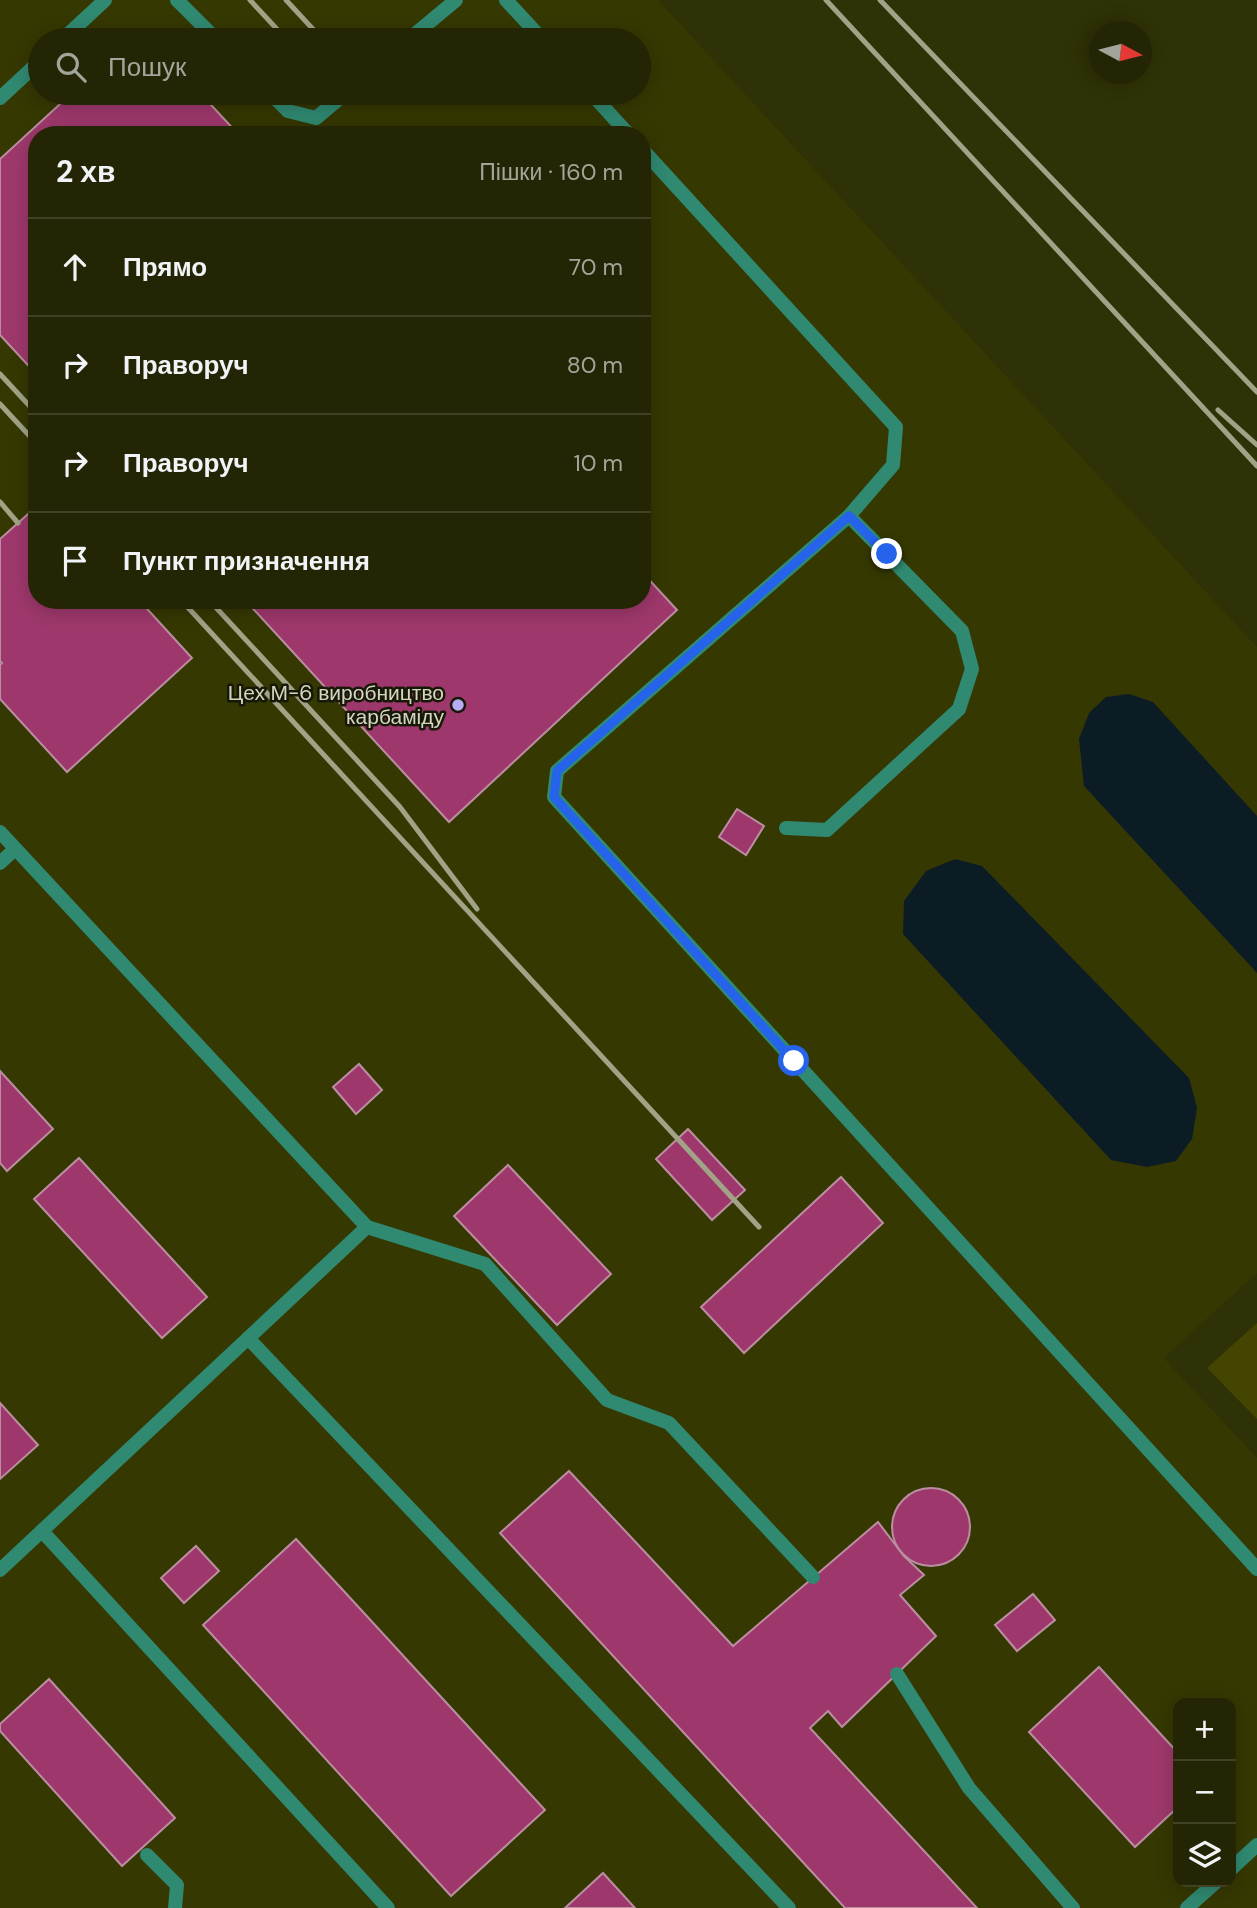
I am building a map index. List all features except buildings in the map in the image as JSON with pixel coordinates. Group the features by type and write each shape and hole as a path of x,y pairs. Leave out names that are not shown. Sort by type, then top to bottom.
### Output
{"lane":[{"path":"75,28 105,0"},
{"path":"177,0 206,28"},
{"path":"422,28 456,0"},
{"path":"506,0 532,28"},
{"path":"0,98 28,72"},
{"path":"282,105 288,111 316,118 332,105"},
{"path":"602,105 621,126"},
{"path":"651,159 896,428 893,466 849,516 557,771 554,797 1257,1569"},
{"path":"786,828 827,830 960,709 972,669 962,631 849,516"},
{"path":"0,832 367,1227 485,1264 607,1400 669,1423 813,1577"},
{"path":"0,863 15,849"},
{"path":"0,1570 367,1227"},
{"path":"248,1338 789,1908"},
{"path":"42,1531 388,1908"},
{"path":"897,1674 969,1788 1073,1908"},
{"path":"1236,1864 1257,1845"},
{"path":"147,1854 177,1885 175,1908"},
{"path":"1187,1908 1210,1887"}],"shaded area":[{"path":"0,0 658,0 1257,647 1257,1273 1164,1358 1257,1458 1257,1908 0,1908"},
{"path":"1257,1323 1257,1419 1207,1368"}],"water":[{"path":"1129,694 1153,702 1257,816 1257,973 1084,786 1079,739 1089,713 1106,697"},
{"path":"955,859 982,866 1189,1078 1197,1108 1192,1139 1176,1161 1147,1167 1111,1160 903,934 904,901 926,871"}],"railway":[{"path":"250,0 276,28"},
{"path":"286,0 312,28"},
{"path":"826,0 1257,466"},
{"path":"880,0 1257,392"},
{"path":"0,374 28,404"},
{"path":"0,404 28,434"},
{"path":"1218,410 1257,445"},
{"path":"0,502 18,523"},
{"path":"189,609 759,1227"},
{"path":"217,609 400,807 477,909"}],"place":[{"name":"Цех М-6 виробництво карбаміду","path":"458,705"}],"route":[{"path":"794,1061 554,797 557,771 849,516 887,554"}]}
